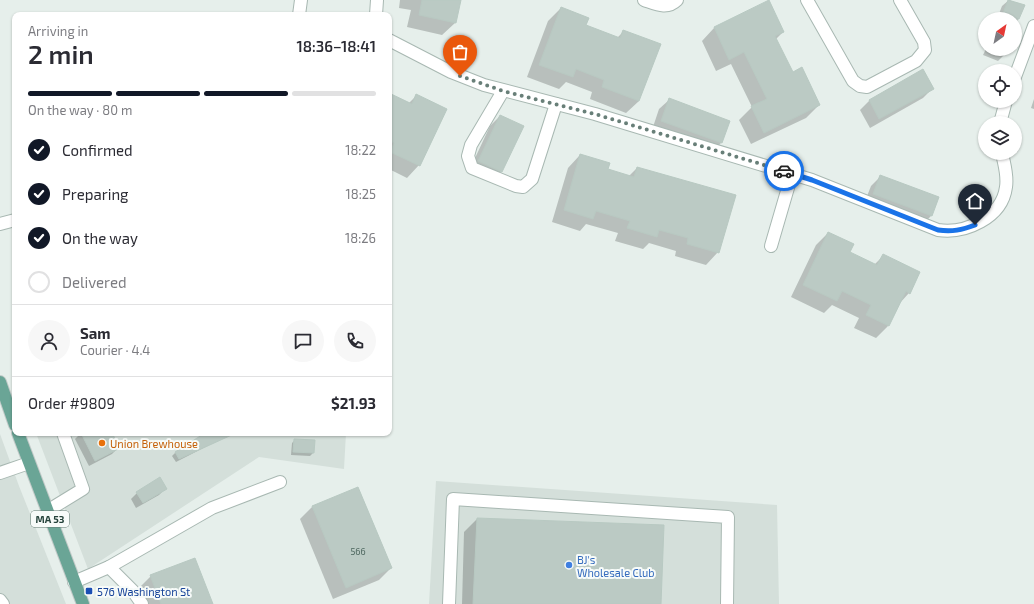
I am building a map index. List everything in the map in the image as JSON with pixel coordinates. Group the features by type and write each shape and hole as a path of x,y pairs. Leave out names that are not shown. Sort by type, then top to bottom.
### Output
{"main road":[{"name":"MA 53","path":"0,382 12,417"},
{"name":"MA 53","path":"19,436 83,604"}],"street":[{"path":"299,12 301,0"},
{"path":"376,12 377,0"},
{"path":"644,0 664,6 671,5 677,0"},
{"path":"807,0 853,81 860,86 866,87 916,61 925,50 924,42 900,0"},
{"path":"1020,64 1034,26"},
{"path":"392,42 469,80 503,91 556,104 792,174 926,226 950,232 962,230 975,225 985,219 996,207 1006,188 1007,177 1003,160"},
{"path":"503,91 471,145 468,156 472,168 516,186 523,187 532,179 556,104"},
{"path":"771,246 792,174"},
{"path":"0,224 12,221"},
{"path":"47,511 83,489 64,436"},
{"path":"0,473 29,463"},
{"path":"74,582 109,567 212,508 280,482"},
{"path":"449,604 453,498 728,517 726,604"},
{"path":"109,567 133,591 142,604"},
{"path":"0,600 3,604"}],"shaded area":[{"path":"0,434 19,486 66,604 0,604"},
{"path":"37,436 346,436 344,469 259,457 88,569"},
{"path":"436,481 777,505 779,604 429,604"}],"building":[{"path":"422,0 461,0 456,23 419,15"},
{"path":"769,0 784,32 775,36 793,72 802,67 820,105 764,133 751,106 767,99 744,52 729,60 714,27"},
{"path":"1008,0 1025,5 1022,12 1004,12"},
{"path":"561,7 589,18 586,25 620,38 623,30 661,44 639,101 602,87 604,80 576,69 573,77 539,65"},
{"path":"923,69 934,89 879,119 869,100"},
{"path":"392,94 412,104 416,94 447,109 420,166 392,153 394,143 392,142"},
{"path":"669,98 730,121 722,143 661,121"},
{"path":"500,115 524,126 502,172 478,161"},
{"path":"580,154 610,163 608,169 634,177 637,167 736,195 719,253 687,244 688,238 659,230 657,237 627,228 630,221 596,211 593,219 564,210"},
{"path":"880,175 939,197 932,216 873,194"},
{"path":"828,232 854,244 850,252 877,265 883,254 920,272 910,294 906,291 889,326 866,315 871,305 842,291 837,301 803,285"},
{"name":"Union Brewhouse","path":"82,436 114,436 120,448 95,461"},
{"path":"200,436 229,436 179,459 175,452"},
{"path":"294,439 315,440 314,453 293,452"},
{"path":"160,477 167,489 143,503 136,492"},
{"path":"358,487 392,568 346,588 312,506"},
{"name":"BJ's Wholesale Club","path":"477,518 664,525 661,604 473,604"},
{"path":"195,558 213,604 161,604 150,575"}],"way so far":[{"path":"460,76 503,91 595,114 784,171"}],"place":[{"name":"Union Brewhouse","path":"102,443"},
{"name":"BJ's Wholesale Club","path":"569,565"},
{"name":"576 Washington St","path":"89,591"}],"route":[{"path":"784,171 812,180 938,230 950,232 962,230 975,225"}]}
